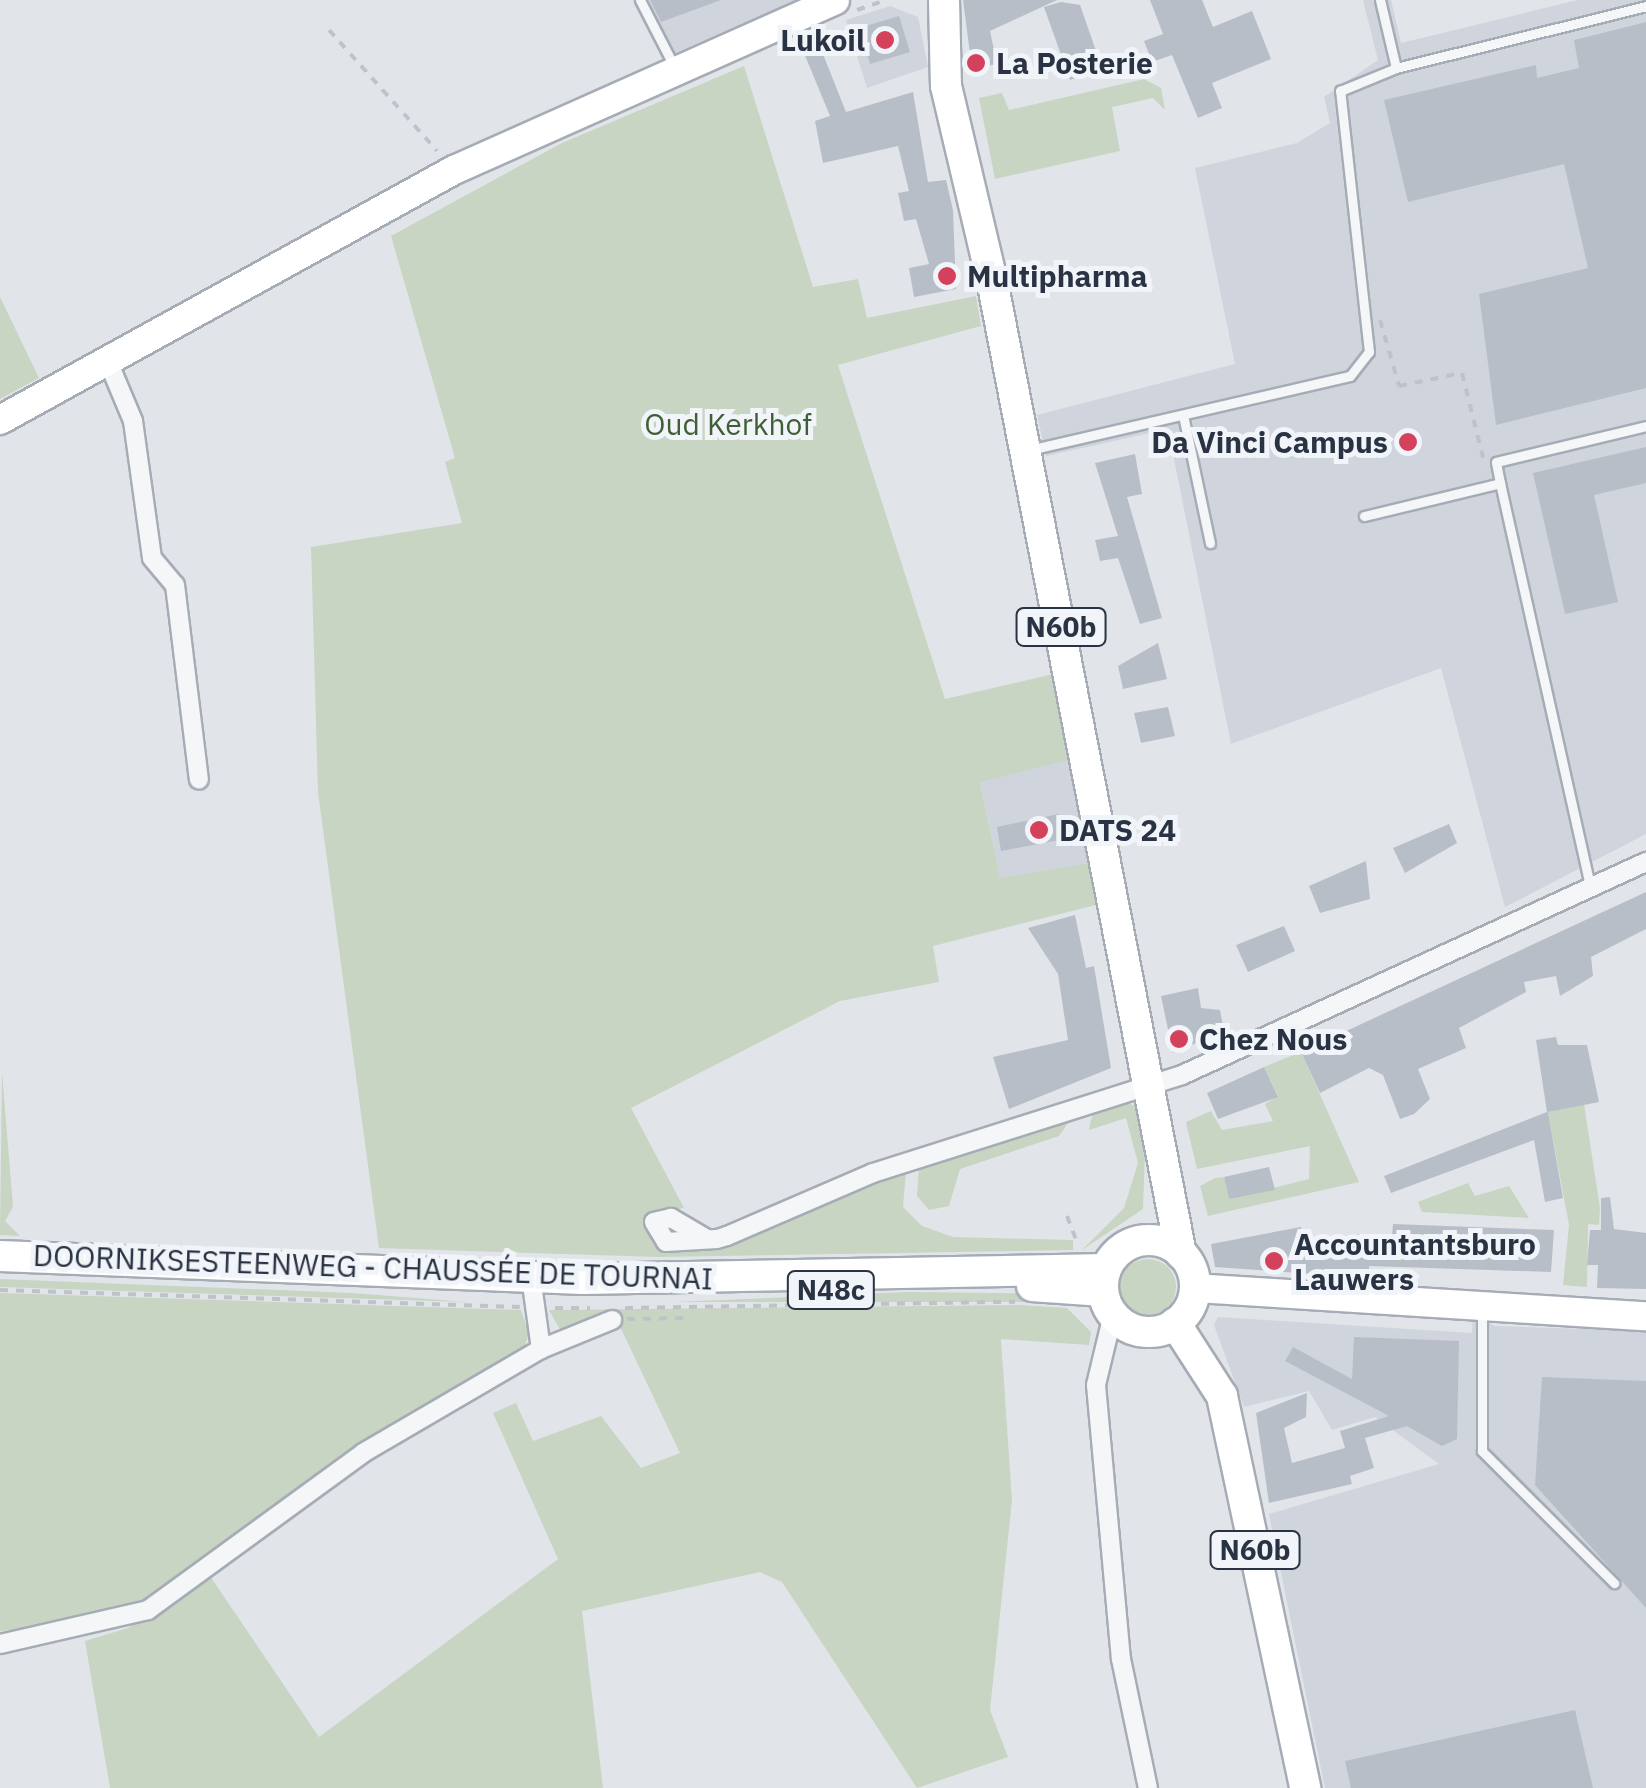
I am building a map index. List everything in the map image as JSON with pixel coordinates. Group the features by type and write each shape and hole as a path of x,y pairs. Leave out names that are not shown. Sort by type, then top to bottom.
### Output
{"main road":[{"name":"N60b","path":"920,0 946,86 1026,450 1170,1170 1181,1254 1195,1288"},
{"name":"N60b","path":"944,0 946,86"},
{"path":"0,420 454,170 675,68 838,8"},
{"path":"1170,1170 1144,1240 1108,1292 1148,1332 1176,1323 1195,1288 1646,1316"},
{"path":"1144,1240 1181,1254"},
{"name":"DOORNIKSESTEENWEG - CHAUSSÉE DE TOURNAI","path":"0,1256 534,1293"},
{"name":"DOORNIKSESTEENWEG - CHAUSSÉE DE TOURNAI","path":"0,1273 534,1293 1108,1292"},
{"name":"N60b","path":"1176,1323 1222,1396 1306,1788"}],"street":[{"path":"107,359 132,421 152,558 175,585 199,780"},
{"path":"707,1239 874,1173 1152,1084 1592,892 1646,862"},
{"path":"1108,1292 1096,1385 1120,1659 1148,1788"},
{"path":"534,1293 541,1349"},
{"path":"0,1644 148,1610 363,1453 541,1349 613,1314"}],"lane":[{"path":"640,0 675,68"},
{"path":"1380,0 1396,68"},
{"path":"1026,450 1350,376 1369,352 1340,91 1396,68 1646,6"},
{"path":"1183,414 1210,543"},
{"path":"1592,892 1496,462 1646,426"},
{"path":"1364,516 1500,483"},
{"path":"1481,1308 1482,1451 1614,1584"}],"path":[{"path":"838,8 886,0"},
{"path":"329,30 454,170"},
{"path":"1376,306 1398,386 1462,373 1483,458 1496,462"},
{"path":"1067,1216 1078,1254"},
{"path":"0,1290 534,1293 595,1308"},
{"path":"613,1314 1030,1302"},
{"path":"613,1314 688,1318"}],"shaded area":[{"path":"634,0 797,0 663,58"},
{"name":"Da Vinci Campus","path":"1363,0 1391,0 1401,43 1578,0 1646,0 1646,834 1505,907 1441,668 1231,744 1168,429 1046,456 1037,415 1235,364 1195,168 1297,143 1330,123 1324,97 1378,60"},
{"path":"890,6 918,17 928,67 867,88 846,20"},
{"path":"1073,759 1090,863 1000,879 980,781"},
{"path":"1473,1315 1495,1326 1646,1331 1646,1788 1325,1788 1269,1514 1439,1464 1375,1417 1332,1430 1309,1391 1244,1407 1214,1325 1218,1317 1472,1333"}],"green space":[{"name":"Oud Kerkhof","path":"744,66 813,287 858,279 867,318 976,296 981,326 838,365 945,699 1058,673 1073,759 980,782 1000,878 1090,863 1096,905 933,946 939,982 840,1001 631,1108 684,1208 657,1213 648,1234 669,1250 743,1241 906,1171 903,1207 922,1226 953,1237 1073,1240 1073,1250 659,1257 379,1248 318,792 311,547 462,523 445,462 455,458 391,236 562,143"},
{"path":"1144,79 1161,88 1165,110 1153,98 1112,107 1120,151 995,179 979,98 1002,93 1009,110"},
{"path":"0,297 39,378 0,399"},
{"path":"1301,1052 1359,1182 1208,1216 1200,1186 1215,1178 1224,1177 1229,1199 1309,1179 1310,1146 1197,1169 1186,1122 1211,1111 1222,1130 1273,1121 1265,1104 1278,1096 1264,1067"},
{"path":"2,1072 13,1207 5,1221 20,1236 0,1235"},
{"path":"1129,1103 1139,1109 1145,1151 1143,1209 1082,1250 1124,1208 1138,1163 1126,1118 1089,1130 1091,1120 1095,1109"},
{"path":"1584,1104 1600,1208 1599,1225 1588,1224 1587,1287 1563,1285 1569,1225 1548,1112"},
{"path":"1073,1116 1059,1136 960,1169 949,1206 929,1210 917,1196 919,1167"},
{"path":"1468,1183 1475,1196 1509,1186 1529,1218 1422,1212 1418,1202"},
{"path":"1148,1259 1168,1267 1176,1287 1168,1307 1148,1315 1128,1307 1120,1287 1128,1267"},
{"path":"0,1279 352,1293 467,1302 0,1287"},
{"path":"908,1292 1071,1294 1071,1302 673,1302"},
{"path":"0,1293 521,1310 529,1334 523,1350 160,1596 106,1621 0,1631"},
{"path":"1021,1305 1067,1308 1091,1332 1089,1345 1001,1339 1012,1500 990,1710 1008,1757 917,1788 782,1582 760,1572 582,1611 603,1788 110,1788 85,1641 128,1628 210,1576 319,1737 558,1559 493,1413 516,1403 533,1441 601,1416 641,1468 680,1453 615,1316 562,1333 549,1310"}],"building":[{"path":"650,0 721,0 661,22"},
{"path":"963,0 1057,0 990,31 997,64 972,69"},
{"path":"1150,0 1202,0 1213,27 1252,11 1271,59 1212,83 1222,108 1198,118 1172,55 1152,62 1144,41 1163,34"},
{"path":"1061,2 1080,5 1102,68 1070,80 1044,7"},
{"name":"Lukoil","path":"899,16 910,52 870,64 859,28"},
{"path":"1646,22 1646,388 1496,425 1479,294 1588,268 1564,164 1408,202 1384,100 1536,65 1537,78 1579,68 1574,40"},
{"path":"815,34 846,112 913,92 928,182 946,180 953,210 956,289 914,297 909,268 929,264 916,219 904,221 898,193 909,191 898,146 823,163 815,121 830,116 799,41"},
{"path":"1646,447 1646,483 1594,495 1618,602 1565,614 1533,473"},
{"path":"1135,454 1142,494 1127,497 1162,618 1140,624 1118,558 1100,561 1095,540 1118,536 1095,463"},
{"path":"1158,643 1167,679 1123,689 1118,666"},
{"path":"1168,707 1175,736 1141,743 1134,713"},
{"path":"1059,814 1064,839 1001,851 997,827"},
{"path":"1449,824 1457,843 1405,873 1393,848"},
{"path":"1366,861 1370,899 1320,913 1309,886"},
{"path":"1646,892 1646,929 1591,957 1593,976 1560,996 1556,976 1524,982 1526,992 1459,1028 1466,1048 1418,1069 1430,1099 1414,1114 1400,1119 1383,1075 1369,1068 1320,1093 1301,1052"},
{"path":"1075,915 1086,968 1094,966 1111,1068 1009,1109 993,1057 1068,1040 1058,974 1028,928"},
{"path":"1284,926 1295,951 1248,972 1236,945"},
{"path":"1198,988 1201,1008 1220,1010 1224,1031 1173,1053 1161,996"},
{"path":"1556,1037 1558,1045 1587,1045 1599,1102 1548,1112 1563,1198 1545,1202 1534,1140 1391,1193 1384,1176 1547,1112 1536,1040"},
{"path":"1264,1067 1278,1097 1218,1119 1207,1093"},
{"path":"1269,1167 1275,1190 1229,1199 1224,1177"},
{"path":"1610,1197 1614,1229 1646,1233 1646,1289 1597,1288 1598,1265 1587,1265 1590,1230 1601,1230 1601,1198"},
{"path":"1393,1224 1554,1230 1551,1272 1369,1266 1369,1278 1215,1267 1211,1244 1301,1227 1306,1256 1335,1257 1351,1234 1392,1235"},
{"path":"1354,1337 1459,1341 1457,1439 1442,1446 1407,1426 1365,1438 1374,1468 1350,1476 1352,1484 1269,1503 1256,1413 1307,1393 1306,1417 1284,1428 1292,1463 1345,1448 1340,1431 1389,1416 1285,1361 1293,1347 1352,1379"},
{"path":"1542,1377 1646,1381 1646,1608 1535,1485"},
{"path":"1575,1710 1593,1788 1351,1788 1345,1761"}],"place":[{"name":"Lukoil","path":"885,40"},
{"name":"La Posterie","path":"976,63"},
{"name":"Multipharma","path":"947,276"},
{"name":"Da Vinci Campus","path":"1408,442"},
{"name":"DATS 24","path":"1039,830"},
{"name":"Chez Nous","path":"1179,1039"},
{"name":"Accountantsburo Lauwers","path":"1274,1261"}]}
